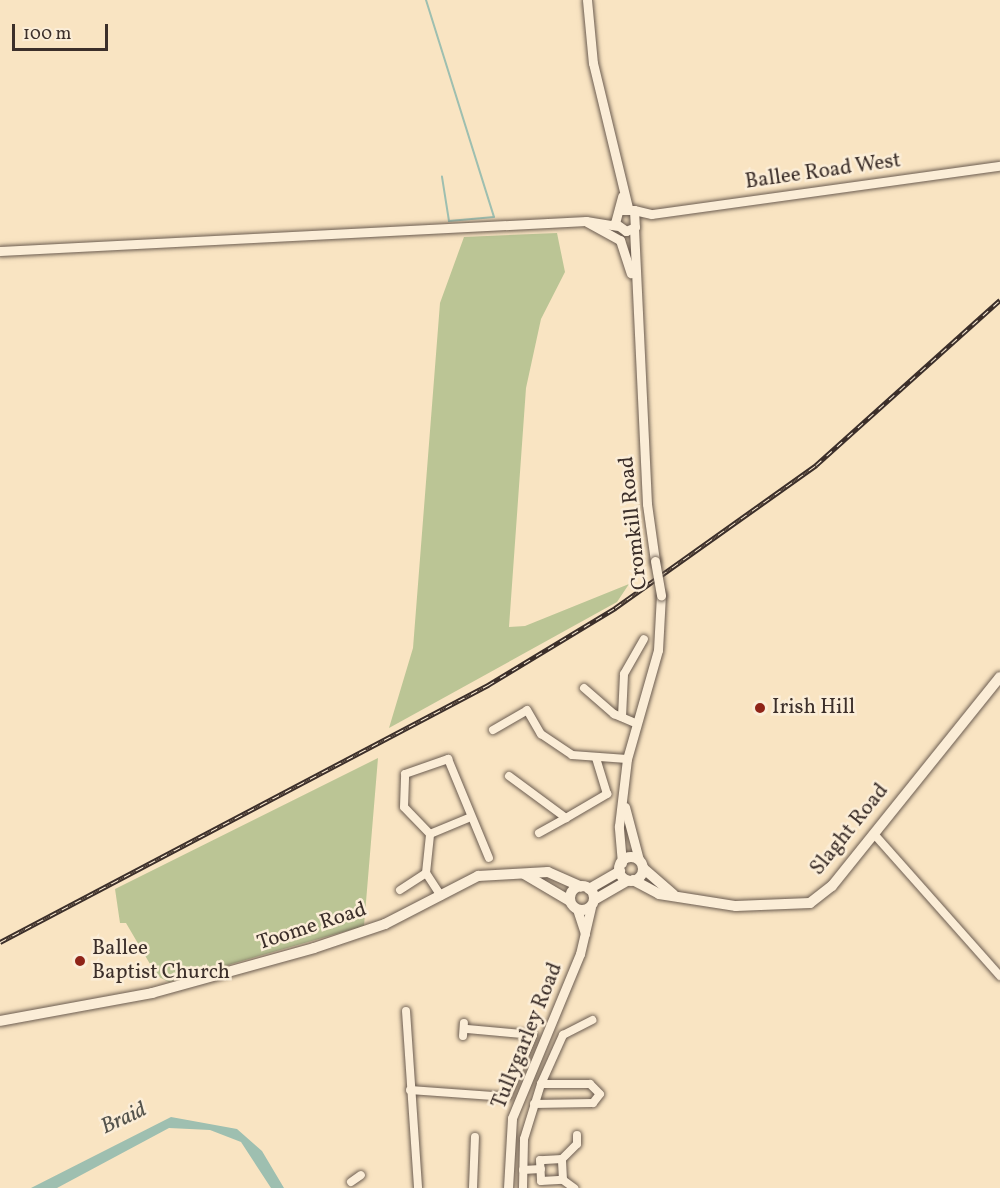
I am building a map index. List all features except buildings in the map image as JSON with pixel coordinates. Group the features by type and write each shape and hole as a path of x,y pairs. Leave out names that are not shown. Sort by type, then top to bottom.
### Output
{"main road":[{"name":"Slaght Road","path":"631,880 681,898 751,907 810,903 874,834 1000,677"},
{"path":"574,905 572,891 585,888 621,867 631,857 681,898"},
{"path":"521,873 574,905 592,903 631,880 641,864"},
{"path":"621,867 631,880"},
{"name":"Toome Road","path":"0,1021 152,993 255,966 373,929 478,876 548,872 585,888"},
{"path":"585,888 592,903"}],"street":[{"path":"587,0 592,63 622,196 624,211 619,228"},
{"name":"Ballee Road West","path":"624,211 652,214 1000,166"},
{"path":"603,221 624,211"},
{"path":"624,211 636,225"},
{"name":"Ballee Road West","path":"636,225 652,214"},
{"path":"0,250 586,221 603,221 619,228 636,225"},
{"path":"586,221 620,240 640,300"},
{"name":"Cromkill Road","path":"621,867 623,792 627,759 635,723 658,650 661,595 655,561 645,463 640,300 631,244 636,225"},
{"name":"Cromkill Road","path":"619,228 631,244"},
{"path":"622,717 624,674 644,639"},
{"path":"584,688 622,717 635,723"},
{"path":"493,730 527,711 550,742 579,758 627,759"},
{"path":"430,834 407,816 402,778 441,758 451,763 489,858"},
{"path":"540,832 607,794 596,758"},
{"path":"509,776 566,818"},
{"name":"Cromkill Road","path":"623,792 641,864"},
{"path":"430,834 471,817"},
{"path":"430,834 426,873 441,896"},
{"path":"874,834 1000,976"},
{"path":"400,890 426,873"},
{"name":"Tullygarley Road","path":"508,1188 512,1118 585,934 592,903"},
{"path":"574,905 585,934"},
{"path":"406,1011 418,1188"},
{"path":"523,1188 522,1170 534,1104 541,1084 563,1035 592,1020"},
{"path":"410,1090 507,1097 533,1035 464,1030"},
{"path":"534,1104 593,1103 600,1094 590,1084 541,1084"},
{"path":"574,1188 563,1180 541,1181 540,1160 562,1159 577,1144 577,1135"},
{"path":"473,1188 475,1137"},
{"path":"475,1148 486,1148"},
{"path":"562,1159 563,1180"},
{"path":"522,1170 541,1169"}],"green space":[{"path":"557,233 565,272 541,319 526,388 509,627 525,626 629,584 617,602 389,728 413,648 440,303 464,237"},
{"path":"378,758 364,926 169,982 157,976 126,923 120,923 115,889"}],"shaded area":[{"path":"171,1117 237,1129 262,1151 284,1188 271,1188 241,1142 210,1130 169,1128 57,1188 31,1188"}],"waterway":[{"path":"426,0 494,217 449,221 442,177"}],"railway":[{"path":"0,942 488,685 615,608 816,465 1000,300"}],"place":[{"name":"Irish Hill","path":"760,708"},
{"name":"Ballee Baptist Church","path":"80,961"}],"water label":[{"name":"Braid","path":"124,1119"}]}
